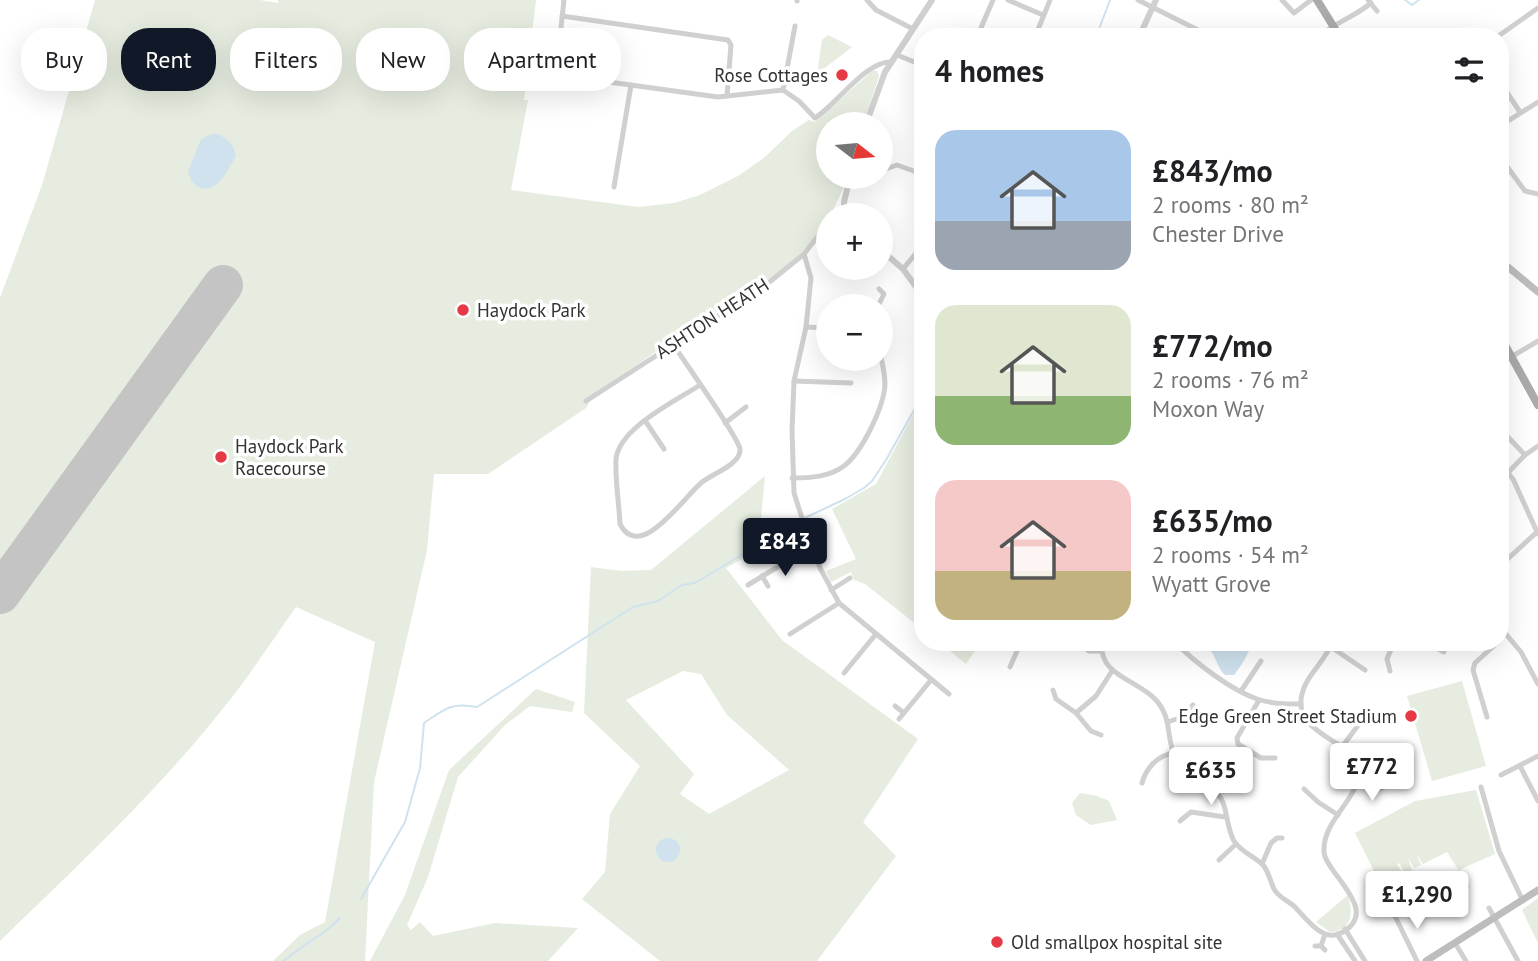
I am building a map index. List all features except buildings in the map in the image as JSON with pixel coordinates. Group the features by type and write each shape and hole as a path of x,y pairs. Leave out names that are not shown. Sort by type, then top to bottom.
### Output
{"main road":[{"path":"1317,0 1335,28"},
{"path":"1509,268 1538,292"},
{"path":"1509,352 1538,405"},
{"path":"1426,961 1538,890"}],"street":[{"path":"564,0 557,65 565,76 718,97 783,90 799,101 815,118 871,69 883,61 891,62"},
{"path":"867,0 876,10 914,29 891,62 870,112"},
{"path":"915,28 933,0"},
{"path":"981,28 993,0"},
{"path":"1008,0 1044,15"},
{"path":"1039,28 1050,0"},
{"path":"1138,0 1194,28"},
{"path":"1143,28 1156,0"},
{"path":"1282,0 1294,13 1311,0"},
{"path":"1328,28 1356,15 1370,2 1377,11"},
{"path":"1509,29 1538,8"},
{"path":"562,16 728,40 731,45 727,96"},
{"path":"783,90 795,26"},
{"path":"791,42 801,43"},
{"path":"897,55 914,62"},
{"path":"614,187 631,85"},
{"path":"1509,96 1520,112"},
{"path":"1509,120 1538,102"},
{"path":"893,166 897,165 914,171"},
{"path":"1509,169 1525,191 1538,194"},
{"name":"ASHTON HEATH","path":"586,401 767,284 804,254 816,238"},
{"path":"804,254 811,278 806,327 793,381 792,478 802,519 839,603 949,694"},
{"path":"903,269 914,256"},
{"path":"893,260 914,285"},
{"path":"806,327 816,327"},
{"path":"1511,356 1538,341"},
{"path":"673,344 725,422 740,449 732,463 703,481 654,531 638,537 631,536 620,524 616,458 619,446 625,437 700,385"},
{"path":"792,478 824,475 843,466 854,456 881,402 885,384 883,371"},
{"path":"793,381 851,383"},
{"path":"840,393 841,383"},
{"path":"725,422 746,408"},
{"path":"646,422 664,449"},
{"path":"1509,438 1525,455"},
{"path":"1509,472 1538,446"},
{"path":"1509,474 1537,533 1509,558"},
{"path":"748,584 804,551 813,549"},
{"path":"762,576 768,586"},
{"path":"831,590 850,578"},
{"path":"790,634 839,603"},
{"path":"808,613 813,620"},
{"path":"844,673 876,634"},
{"path":"1509,638 1521,652 1538,684"},
{"path":"1010,667 1015,651"},
{"path":"1101,651 1105,663 1112,671 1148,693 1163,710 1174,753 1193,779 1221,797 1228,829 1236,844 1262,864 1274,890 1315,928 1325,933 1337,934 1354,918 1352,898 1348,888 1325,859 1325,841 1358,784 1360,766 1356,758 1306,721 1301,704 1303,689 1327,651"},
{"path":"1185,651 1241,691 1272,703 1301,704"},
{"path":"1343,651 1359,661 1365,670"},
{"path":"1390,651 1387,659 1390,671"},
{"path":"1487,717 1473,670 1475,663 1488,651"},
{"path":"845,657 852,663"},
{"path":"1241,691 1252,669 1261,661"},
{"path":"1076,713 1096,696 1112,671"},
{"path":"899,719 931,680"},
{"path":"1053,690 1056,699 1076,713 1091,731 1101,735"},
{"path":"1259,699 1237,738 1238,744 1261,758 1272,759 1270,768"},
{"path":"1484,707 1494,704"},
{"path":"1168,722 1182,717 1193,705"},
{"path":"895,706 904,713"},
{"path":"1342,747 1362,723 1355,716"},
{"path":"1142,783 1145,773 1155,762 1174,753"},
{"path":"1501,775 1538,756"},
{"path":"1520,766 1538,801"},
{"path":"1358,784 1374,793 1387,786"},
{"path":"1481,787 1499,851 1523,901"},
{"path":"1304,789 1314,792 1318,802 1338,815"},
{"path":"1180,821 1191,812 1225,817"},
{"path":"1262,864 1277,836"},
{"path":"1219,860 1236,844"},
{"path":"1489,908 1518,961"},
{"path":"1393,912 1417,961"},
{"path":"1345,929 1365,961"},
{"path":"1320,947 1325,933"},
{"path":"1337,934 1355,961"},
{"path":"1455,943 1466,961"}],"shaded area":[{"name":"Haydock Park Racecourse","path":"95,0 260,0 278,3 278,0 536,0 533,28 464,28 464,91 525,91 524,100 528,100 511,190 638,207 674,203 700,195 738,176 809,120 816,121 816,189 842,189 836,203 816,203 816,235 791,262 593,395 586,408 488,474 434,474 427,550 374,782 365,961 273,961 300,935 325,922 375,642 296,607 250,673 196,742 114,829 0,941 0,298 42,185 69,91 107,91 107,28 87,28"},
{"path":"828,35 852,47 817,74 822,40"},
{"name":"Haydock Park Racecourse","path":"873,70 877,71 879,76 867,112 826,112"},
{"path":"914,413 914,623 865,584 854,580 851,572 831,582 826,571 856,559 832,509 876,484"},
{"path":"765,476 760,529 772,542 726,568 782,640 918,739 863,822 896,856 817,961 660,961 582,899 605,872 610,814 640,766 584,713 591,567 621,571 651,570","holes":["683,671 701,674 727,715 789,770 709,814 680,794 694,774 626,700"]},
{"path":"950,651 975,651 966,664"},
{"path":"1462,681 1486,766 1432,781 1407,696"},
{"path":"536,689 575,702 572,712 530,706 505,725 458,777 428,877 407,925 411,930 420,922 433,936 495,923 578,928 548,961 370,961 405,895 449,770"},
{"path":"1476,790 1495,854 1459,868 1470,888 1439,910 1439,904 1466,889 1459,877 1460,872 1447,852 1423,864 1416,853 1421,865 1414,868 1408,858 1412,870 1405,873 1399,863 1397,864 1403,874 1396,878 1389,868 1395,880 1399,878 1399,909 1393,909 1355,833 1415,801"},
{"path":"1080,793 1109,801 1117,820 1091,825 1076,815 1072,803"},
{"path":"1348,895 1351,914 1350,920 1343,928 1330,932 1316,922"},
{"path":"1538,898 1538,943 1522,910"}],"water":[{"path":"214,133 229,141 236,156 218,183 207,189 201,188 192,181 188,171 201,139"},
{"path":"1249,651 1234,675 1225,675 1221,671 1212,652"},
{"path":"668,838 677,841 680,850 677,859 668,862 659,859 656,850 659,841"}],"waterway":[{"path":"1099,28 1110,0"},
{"path":"1405,0 1412,5 1419,0"},
{"path":"361,899 405,822 420,768 424,723 454,706 477,707 633,607 658,601 682,585 695,583 796,522 864,488 886,460 914,410"},
{"path":"284,961 340,918"}],"runway":[{"path":"0,594 223,285"}],"place":[{"name":"Rose Cottages","path":"842,75"},
{"name":"Haydock Park","path":"463,310"},
{"name":"Haydock Park Racecourse","path":"221,457"},
{"name":"Edge Green Street Stadium","path":"1411,716"},
{"name":"Old smallpox hospital site","path":"997,942"}]}
